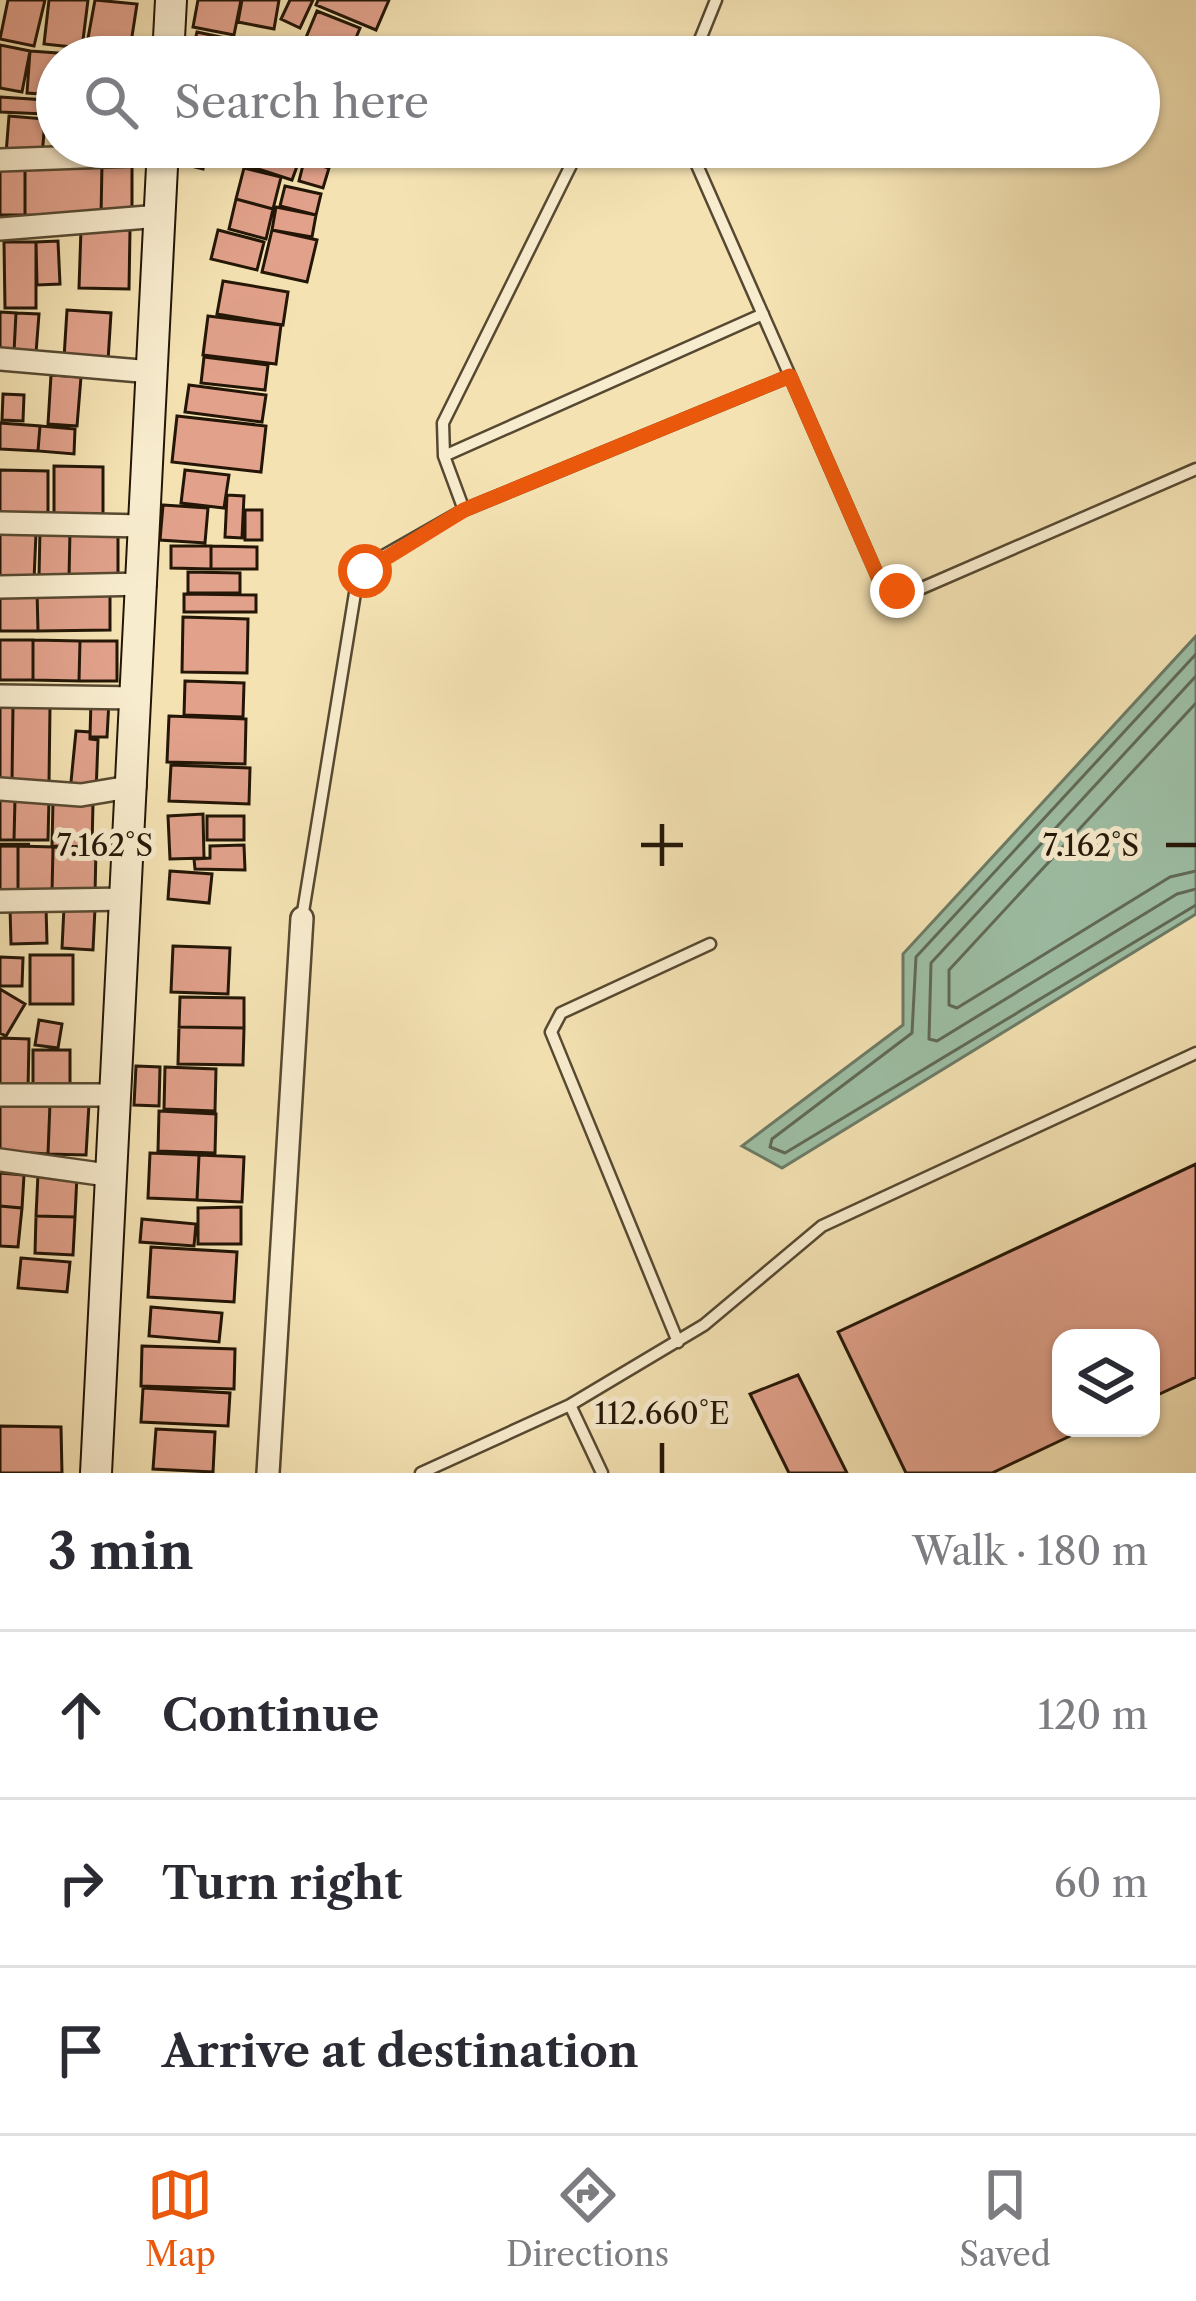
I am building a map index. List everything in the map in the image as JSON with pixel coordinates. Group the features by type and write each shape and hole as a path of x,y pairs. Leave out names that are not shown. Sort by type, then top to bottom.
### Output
{"main road":[{"path":"169,36 171,0"},
{"path":"97,1473 135,786 162,168"}],"street":[{"path":"0,160 36,158"},
{"path":"0,229 160,216"},
{"path":"0,358 152,373"},
{"path":"0,523 144,526"},
{"path":"0,587 145,584"},
{"path":"0,696 138,698"},
{"path":"0,789 81,795 135,786"},
{"path":"0,901 129,899"},
{"path":"268,1473 302,919"},
{"path":"0,1094 119,1096"},
{"path":"0,1160 114,1176"}],"lane":[{"path":"701,36 716,0"},
{"path":"464,510 444,456 442,423 570,168"},
{"path":"698,168 882,586 915,591 1196,469"},
{"path":"444,456 764,314"},
{"path":"302,919 356,587 376,560 464,510 790,376"},
{"path":"677,1342 551,1032 561,1013 710,944"},
{"path":"421,1473 570,1405 677,1342 822,1226 1196,1053"},
{"path":"570,1405 602,1473"}],"water":[{"path":"1196,636 1196,914 782,1168 742,1146 903,1025 903,954"}],"building":[{"path":"8,0 45,0 34,46 0,39"},
{"path":"49,0 88,0 84,36 45,36"},
{"path":"95,0 137,4 132,36 88,36"},
{"path":"198,0 241,0 234,35 193,27"},
{"path":"242,0 279,0 274,29 238,22"},
{"path":"290,0 313,0 300,28 281,19"},
{"path":"318,0 389,0 376,30 316,5"},
{"path":"317,11 360,28 357,36 307,36"},
{"path":"0,45 30,51 22,92 0,88"},
{"path":"30,51 36,51 36,94 27,93"},
{"path":"0,97 36,99 36,114 0,112"},
{"path":"9,116 36,118 36,156 6,154"},
{"path":"0,163 25,164 25,215 0,215"},
{"path":"25,164 102,168 101,216 25,215"},
{"path":"102,168 132,168 132,216 101,216"},
{"path":"244,168 281,177 273,209 236,199"},
{"path":"255,168 296,168 292,180"},
{"path":"302,168 329,168 323,188 299,181"},
{"path":"285,186 321,194 316,215 280,206"},
{"path":"236,199 273,209 266,239 229,229"},
{"path":"276,207 316,215 312,237 272,230"},
{"path":"81,229 130,230 129,289 79,288"},
{"path":"218,230 264,242 257,270 211,259"},
{"path":"272,230 317,240 307,282 262,272"},
{"path":"58,241 60,284 37,285 36,242"},
{"path":"4,242 36,242 36,308 5,308"},
{"path":"223,281 288,292 283,325 217,314"},
{"path":"67,310 111,313 108,361 64,358"},
{"path":"0,312 16,313 14,352 0,352"},
{"path":"16,313 39,314 36,353 14,352"},
{"path":"208,316 281,325 276,364 203,355"},
{"path":"204,357 268,365 265,390 201,383"},
{"path":"51,375 81,377 77,426 48,424"},
{"path":"189,385 266,395 262,422 185,412"},
{"path":"3,394 24,395 23,421 2,420"},
{"path":"177,416 266,426 261,472 172,462"},
{"path":"0,423 40,426 38,451 0,449"},
{"path":"40,426 75,429 74,454 38,451"},
{"path":"54,466 103,467 103,521 54,521"},
{"path":"0,470 48,471 48,515 0,515"},
{"path":"185,470 229,475 224,508 181,503"},
{"path":"227,495 244,496 242,538 225,537"},
{"path":"163,505 208,508 205,543 160,540"},
{"path":"245,510 262,510 262,540 245,540"},
{"path":"40,530 70,530 69,578 39,577"},
{"path":"70,530 118,531 118,579 69,578"},
{"path":"0,531 36,533 34,580 0,579"},
{"path":"171,546 211,546 211,569 171,568"},
{"path":"211,546 257,547 257,569 211,569"},
{"path":"188,572 240,573 240,593 188,593"},
{"path":"0,590 37,590 38,631 0,631"},
{"path":"37,590 110,590 110,630 38,631"},
{"path":"184,594 256,595 256,612 184,612"},
{"path":"183,617 248,619 247,673 182,672"},
{"path":"0,640 33,640 33,680 0,680"},
{"path":"33,640 80,641 79,681 33,680"},
{"path":"80,641 117,641 117,681 79,681"},
{"path":"185,681 244,683 243,717 184,715"},
{"path":"91,700 109,701 107,737 90,737"},
{"path":"0,706 13,706 12,782 0,782"},
{"path":"13,706 50,707 49,783 12,782"},
{"path":"169,716 246,719 245,764 167,762"},
{"path":"76,731 90,732 90,739 98,740 96,793 70,792"},
{"path":"171,765 250,768 249,804 169,801"},
{"path":"0,799 15,799 14,840 0,840"},
{"path":"15,799 49,799 48,840 14,840"},
{"path":"53,801 93,803 92,847 52,846"},
{"path":"203,814 204,858 170,859 168,816"},
{"path":"207,816 244,816 244,840 207,840"},
{"path":"244,845 245,870 195,869 194,859 210,858 210,846"},
{"path":"0,846 18,846 18,894 0,893"},
{"path":"18,846 53,847 52,894 18,894"},
{"path":"53,847 96,848 95,895 52,894"},
{"path":"170,871 212,874 209,903 168,899"},
{"path":"46,906 47,943 11,944 10,907"},
{"path":"64,907 95,908 93,950 62,948"},
{"path":"173,946 230,948 228,994 171,992"},
{"path":"30,955 73,955 73,1004 30,1004"},
{"path":"0,957 23,958 22,986 0,986"},
{"path":"0,989 25,1004 6,1036 0,1033"},
{"path":"180,997 244,998 244,1028 179,1027"},
{"path":"39,1020 62,1024 58,1048 35,1045"},
{"path":"179,1027 244,1028 243,1065 178,1064"},
{"path":"0,1038 29,1039 28,1090 0,1089"},
{"path":"33,1050 70,1050 70,1092 33,1091"},
{"path":"136,1066 160,1067 159,1106 134,1105"},
{"path":"165,1067 216,1069 215,1111 164,1109"},
{"path":"0,1100 50,1103 48,1154 0,1151"},
{"path":"50,1103 89,1104 86,1155 48,1154"},
{"path":"159,1111 216,1114 215,1153 158,1151"},
{"path":"150,1153 199,1155 197,1200 148,1198"},
{"path":"199,1155 244,1157 242,1202 197,1200"},
{"path":"1196,1164 1196,1377 1160,1394 1160,1329 1052,1329 1052,1437 1068,1437 992,1473 906,1473 838,1332"},
{"path":"0,1173 24,1175 22,1208 0,1206"},
{"path":"38,1174 77,1175 75,1217 36,1216"},
{"path":"0,1206 22,1208 18,1247 0,1246"},
{"path":"241,1207 241,1244 198,1244 198,1208"},
{"path":"36,1216 75,1217 73,1255 35,1253"},
{"path":"142,1219 196,1224 194,1246 140,1242"},
{"path":"151,1247 237,1252 234,1302 148,1297"},
{"path":"21,1258 70,1262 67,1292 18,1288"},
{"path":"151,1307 222,1313 219,1342 149,1336"},
{"path":"142,1346 235,1349 234,1389 141,1386"},
{"path":"798,1375 847,1473 789,1473 750,1394"},
{"path":"143,1388 230,1393 228,1426 141,1422"},
{"path":"0,1426 61,1427 62,1473 0,1473"},
{"path":"156,1429 215,1432 213,1472 153,1469"}],"route":[{"path":"365,571 464,510 790,376 882,586 897,591"}]}
